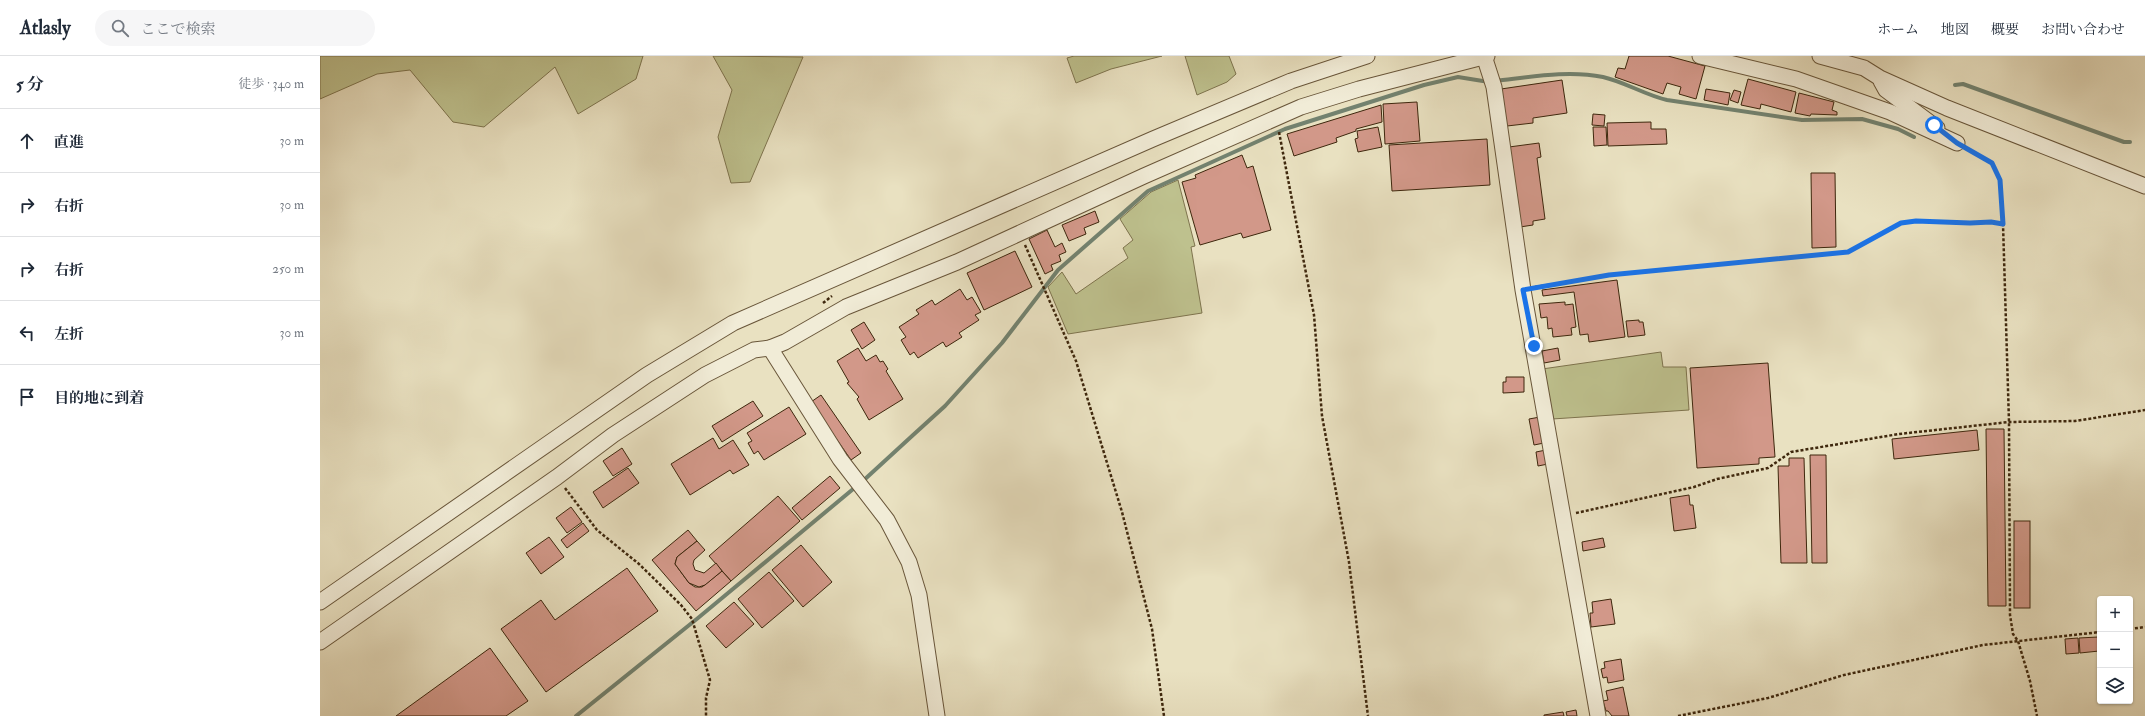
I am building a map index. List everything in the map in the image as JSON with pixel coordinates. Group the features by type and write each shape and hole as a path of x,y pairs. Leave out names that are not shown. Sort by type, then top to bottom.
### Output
{"street":[{"path":"320,602 647,375 733,323 1189,124 1291,81 1366,56"},
{"path":"320,642 556,477 613,435 705,375 754,350 770,348 785,342 846,307 957,262 1019,232 1302,108 1359,89 1485,56 1493,82 1523,290 1598,716"},
{"path":"1700,56 1796,79 1890,112 1957,143"},
{"path":"1820,56 1864,68 1880,78 1947,108 2145,186"},
{"path":"1880,78 1886,90 1957,143"},
{"path":"770,348 840,459 887,520 909,562 919,595 937,716"}],"path":[{"path":"1280,136 1314,315 1322,416 1348,562 1368,716"},
{"path":"1957,143 1992,163 2000,180 2003,224 2009,422 2010,615 2013,634 2018,641 2030,681 2037,716"},
{"path":"1523,290 1609,275 1848,252 1901,223 1916,221 1970,223 1991,222 2003,224"},
{"path":"1019,232 1076,362 1122,512 1152,629 1164,716"},
{"path":"1564,516 1694,487 1717,479 1768,468 1791,452 1899,434 2009,422 2075,421 2145,410"},
{"path":"556,477 597,530 638,564 681,605 692,620 710,680 706,698 706,716"},
{"path":"2133,629 2145,627"},
{"path":"1678,716 1768,698 1844,675 1902,662 1983,646 2097,632"}],"green space":[{"path":"320,56 643,56 636,79 578,114 555,67 484,127 453,122 410,70 377,74 320,99"},
{"path":"713,56 803,57 750,182 731,183 718,137 732,90"},
{"path":"1074,56 1162,56 1111,69 1076,83 1067,58"},
{"path":"1185,56 1229,56 1236,74 1227,82 1197,95"},
{"path":"1178,180 1195,246 1191,247 1202,313 1068,334 1048,287 1062,272 1076,294 1128,258 1123,248 1133,240 1120,219 1151,192"},
{"path":"1661,352 1663,367 1686,367 1689,410 1552,419 1542,369"}],"building":[{"path":"1629,56 1668,56 1705,66 1696,99 1679,94 1681,87 1667,83 1663,94 1615,77 1618,68 1625,69"},
{"path":"1748,79 1796,92 1791,112 1761,104 1760,109 1741,105"},
{"path":"1562,80 1567,113 1533,118 1533,123 1507,126 1501,89"},
{"path":"1706,89 1730,93 1728,105 1704,100"},
{"path":"1734,90 1741,92 1738,103 1730,100"},
{"path":"1799,93 1834,102 1832,110 1837,112 1837,115 1811,114 1810,116 1795,113"},
{"path":"1417,102 1420,141 1385,144 1383,104"},
{"path":"1381,105 1382,122 1356,129 1356,131 1336,138 1337,142 1294,156 1287,134"},
{"path":"1593,114 1605,115 1604,126 1592,125"},
{"path":"1651,122 1651,129 1666,129 1667,144 1608,146 1607,123"},
{"path":"1378,127 1382,147 1358,152 1355,139 1358,138 1357,131"},
{"path":"1593,127 1606,127 1607,145 1594,146"},
{"path":"1487,139 1490,185 1392,191 1389,145"},
{"path":"1539,143 1541,157 1537,158 1545,219 1533,221 1533,225 1520,227 1509,147"},
{"path":"1242,155 1247,168 1253,166 1271,230 1243,238 1241,233 1200,245 1182,182 1196,178 1195,175"},
{"path":"1811,173 1835,173 1836,247 1812,248"},
{"path":"1095,211 1099,222 1084,228 1086,234 1069,241 1062,225"},
{"path":"1047,230 1055,247 1062,243 1066,252 1059,255 1061,261 1051,265 1053,270 1045,274 1029,239"},
{"path":"1015,251 1032,287 984,310 967,273"},
{"path":"1617,280 1625,337 1589,342 1588,334 1580,335 1574,292 1543,296 1542,290"},
{"path":"960,289 967,300 972,297 981,312 975,315 979,320 959,333 962,337 946,347 943,342 918,358 914,352 910,355 901,340 906,337 899,327 919,314 916,310 932,300 935,305"},
{"path":"1565,302 1565,305 1573,304 1576,327 1571,328 1572,335 1553,337 1552,328 1548,329 1547,317 1541,318 1539,304"},
{"path":"1639,320 1639,322 1643,322 1645,335 1628,337 1626,321"},
{"path":"864,322 875,340 862,349 851,330"},
{"path":"858,348 866,361 876,355 880,362 883,361 888,369 886,371 903,399 869,420 857,399 859,397 847,383 849,382 837,361"},
{"path":"1558,348 1560,360 1544,363 1542,351"},
{"path":"1768,363 1775,457 1759,458 1759,464 1697,468 1690,368"},
{"path":"1506,377 1524,377 1524,392 1503,393 1503,382 1506,382"},
{"path":"821,395 861,453 851,460 811,402"},
{"path":"753,401 763,416 722,442 712,426"},
{"path":"789,407 806,434 764,460 758,451 754,454 748,443 752,441 747,433"},
{"path":"1540,417 1544,443 1534,445 1529,419"},
{"path":"1986,429 2004,429 2006,606 1988,606"},
{"path":"1977,430 1979,450 1894,459 1892,439"},
{"path":"713,438 719,449 733,440 749,465 733,474 730,470 690,495 671,464"},
{"path":"622,448 632,464 613,476 603,461"},
{"path":"1546,450 1548,464 1538,466 1536,452"},
{"path":"1810,455 1826,455 1827,563 1812,563"},
{"path":"1789,458 1804,458 1807,563 1781,563 1778,466 1789,466"},
{"path":"628,468 639,483 603,508 593,492"},
{"path":"830,476 840,488 802,520 792,508"},
{"path":"1689,495 1690,505 1693,505 1696,528 1674,531 1670,498"},
{"path":"778,496 800,521 731,581 709,556"},
{"path":"571,507 582,522 567,533 556,518"},
{"path":"2014,521 2030,521 2030,608 2014,608"},
{"path":"583,523 589,531 567,548 561,540"},
{"path":"688,530 697,541 677,557 675,564 689,583 695,587 702,587 722,571 731,581 696,611 652,560"},
{"path":"549,537 564,557 541,574 526,553"},
{"path":"1603,538 1605,547 1583,551 1582,542"},
{"path":"697,541 705,550 694,560 693,564 695,570 704,573 716,563 722,571 705,585 699,587 689,583 675,564 677,557"},
{"path":"801,545 832,582 803,607 772,570"},
{"path":"627,568 658,611 546,692 501,629 541,600 555,620"},
{"path":"769,572 794,601 762,628 738,599"},
{"path":"1611,599 1615,624 1591,627 1590,613 1593,613 1592,602"},
{"path":"734,602 754,624 726,648 706,626"},
{"path":"2097,637 2097,651 2080,653 2079,638"},
{"path":"2078,638 2079,653 2066,654 2065,639"},
{"path":"490,648 528,701 506,716 396,716"},
{"path":"1621,659 1624,680 1608,683 1607,677 1603,678 1601,669 1605,668 1604,662"},
{"path":"1623,687 1629,716 1612,716 1608,711 1606,711 1603,701 1608,700 1606,691"},
{"path":"1576,710 1577,716 1567,716 1566,712"},
{"path":"1563,712 1564,716 1544,716 1544,715"}],"waterway":[{"path":"1495,81 1563,74 1590,75 1611,79 1667,100 1802,120 1862,119 1898,129 1914,137"},
{"path":"576,716 698,618 864,480 945,406 1002,343 1058,270 1148,191 1285,129 1424,85 1458,77 1489,82"},
{"path":"1955,85 1963,84 2124,142 2130,142"}],"route":[{"path":"1534,346 1523,290 1609,275 1837,254 1848,252 1901,223 1916,221 1970,223 1991,222 2003,224 2000,180 1992,163 1957,143 1934,125"}]}
